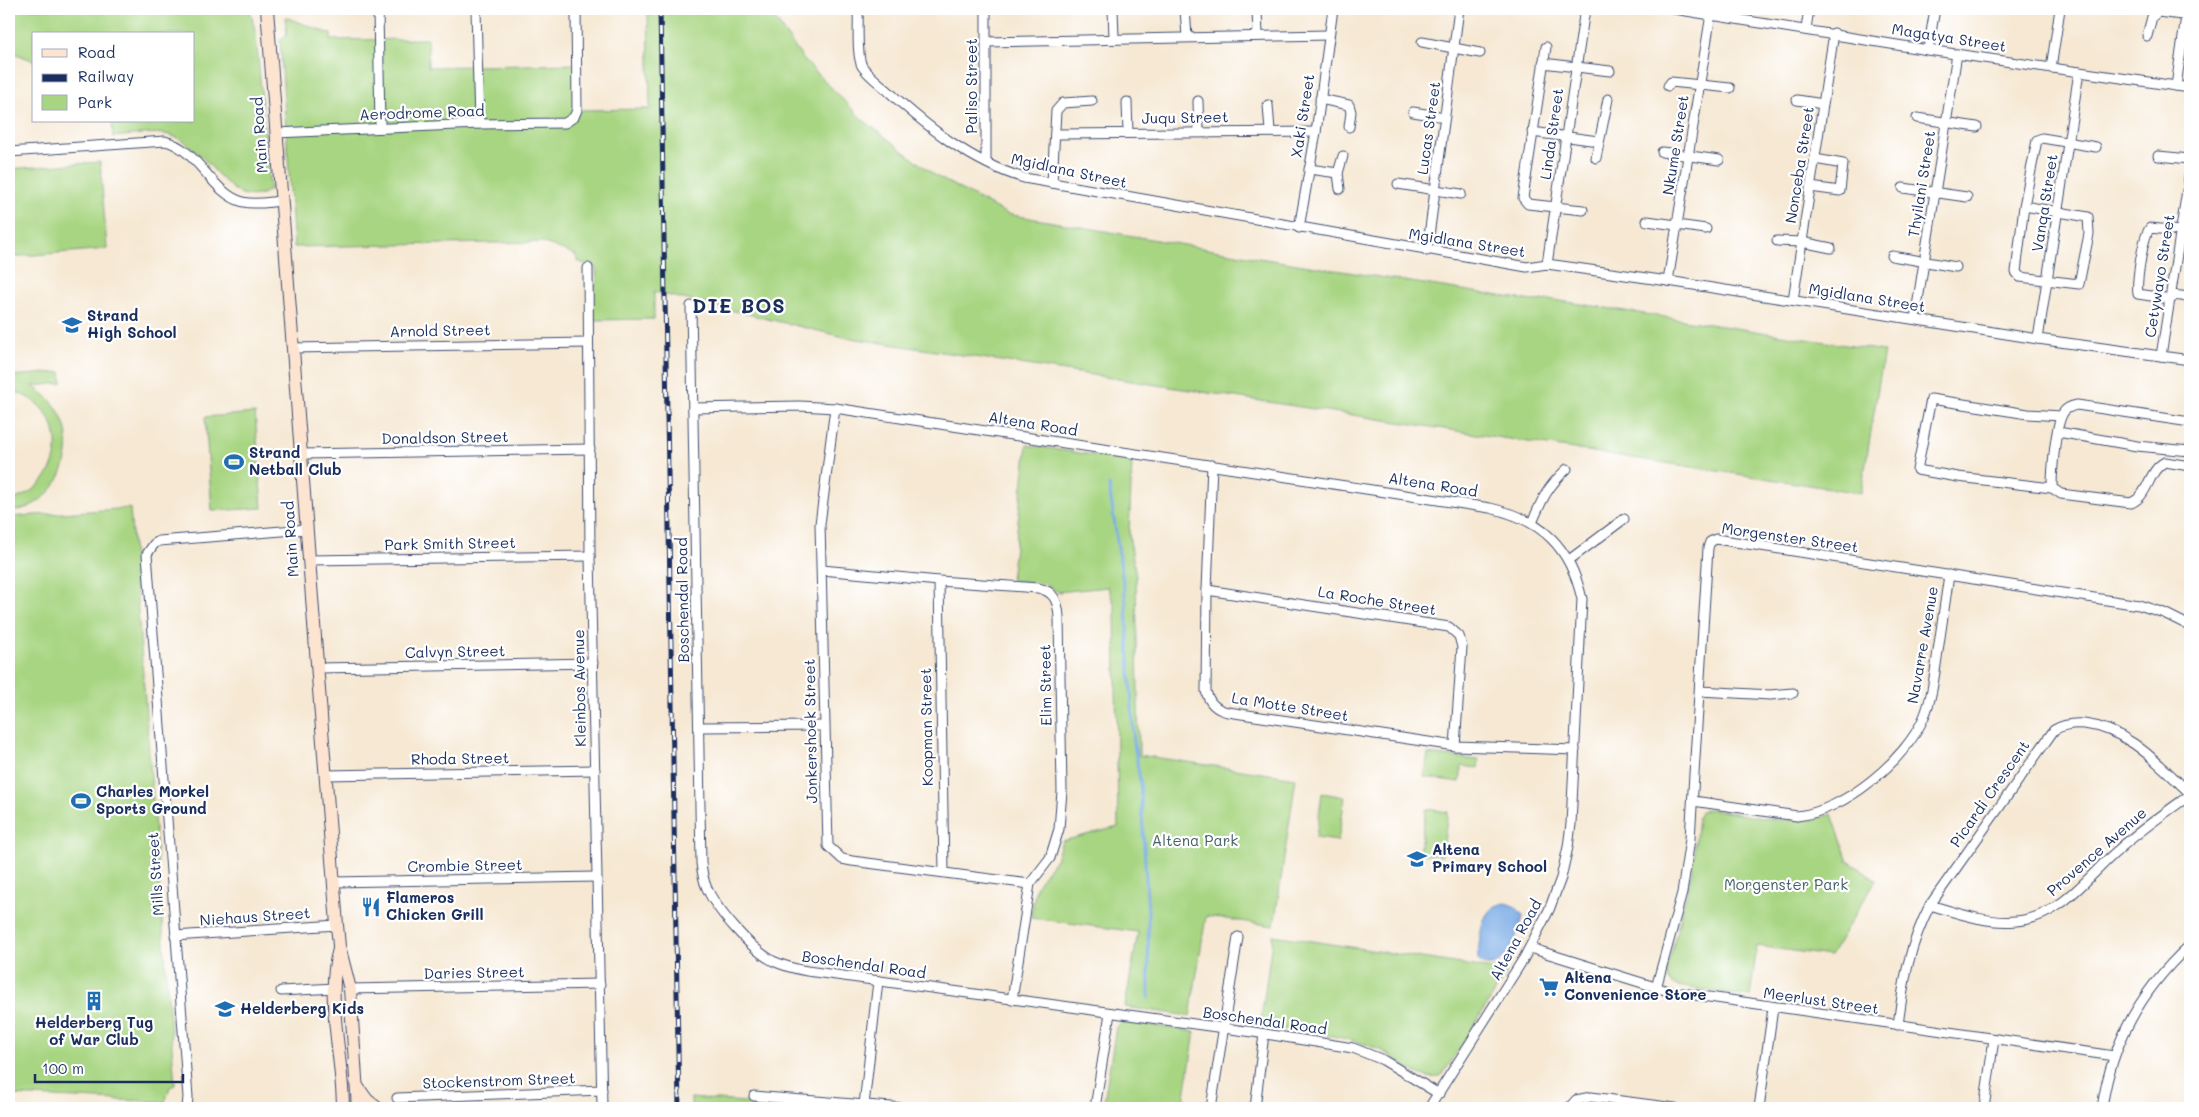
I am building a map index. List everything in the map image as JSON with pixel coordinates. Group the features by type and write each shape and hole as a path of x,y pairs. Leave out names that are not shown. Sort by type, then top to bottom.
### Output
{"main road":[{"name":"Main Road","path":"266,9 337,924 339,946 350,989 358,1108"},
{"name":"Main Road","path":"339,946 335,962 334,988 343,1108"},
{"path":"357,1086 367,1100 377,1108"}],"street":[{"path":"378,9 380,128"},
{"path":"476,9 479,124"},
{"name":"Aerodrome Road","path":"276,133 479,124 562,124 569,120 577,110 576,9"},
{"name":"Mgidlana Street","path":"858,9 860,62 867,72 908,109 967,153 1007,173 1299,228 1528,267 1547,264 1668,280 2038,339 2190,360"},
{"name":"Paliso Street","path":"986,9 986,162"},
{"path":"1113,9 1114,38"},
{"path":"1185,9 1187,37"},
{"path":"1257,9 1258,36"},
{"name":"Xaki Street","path":"1299,228 1316,132 1333,9"},
{"name":"Lucas Street","path":"1427,250 1459,9"},
{"name":"Linda Street","path":"1547,264 1585,9"},
{"name":"Magatya Street","path":"1680,9 1928,50 2190,88"},
{"path":"1806,29 1809,9"},
{"path":"1928,50 1935,9"},
{"path":"2051,68 2060,9"},
{"path":"2147,36 2154,14 2158,12 2188,13 2176,86"},
{"name":"Nkume Street","path":"1668,280 1711,14"},
{"name":"Nonceba Street","path":"1792,300 1834,33"},
{"path":"986,42 1329,35"},
{"path":"1422,42 1480,53"},
{"path":"1546,47 1523,198 1528,204 1583,210"},
{"name":"Thyilani Street","path":"1915,319 1956,54"},
{"path":"1543,63 1610,71"},
{"name":"Vanqa Street","path":"2038,339 2079,72"},
{"path":"1668,86 1671,82 1730,88"},
{"path":"1320,99 1349,105 1351,112 1349,127"},
{"path":"1596,158 1608,99"},
{"path":"1797,100 1823,104"},
{"path":"1052,183 1056,111 1063,103 1092,101"},
{"path":"1198,101 1199,132"},
{"path":"1127,102 1128,133"},
{"path":"1268,105 1270,131"},
{"path":"1412,112 1445,117"},
{"path":"1917,118 1977,127"},
{"name":"Juqu Street","path":"1055,134 1316,132"},
{"path":"1532,132 1598,141"},
{"path":"2024,206 2088,217 2089,234 2079,284 2020,276 2016,272 2024,206 2037,140 2042,138 2096,147"},
{"path":"9,152 165,141 176,145 186,152 230,196 249,203 281,201"},
{"path":"1662,152 1719,160"},
{"path":"1340,190 1338,174 1343,156"},
{"path":"2158,156 2190,159"},
{"path":"1810,187 1840,191 1843,164 1815,159"},
{"path":"1309,169 1338,174"},
{"name":"Cetywayo Street","path":"2161,356 2190,171"},
{"path":"1398,184 1461,194"},
{"path":"1903,188 1967,197"},
{"path":"1647,221 1706,229"},
{"path":"2181,231 2150,228 2142,255 2138,294 2190,297"},
{"path":"1777,242 1802,242 1831,248"},
{"path":"1892,256 1956,267"},
{"name":"Kleinbos Avenue","path":"588,268 587,343 590,449 590,556 602,1106"},
{"name":"Boschendal Road","path":"691,306 701,863 704,882 712,897 740,933 760,952 773,960 788,967 807,971 1223,1028 1362,1051 1383,1060 1439,1094"},
{"name":"Arnold Street","path":"292,348 587,343"},
{"path":"2062,416 2028,414 1931,399 1917,470 1958,477 2052,488 2061,494 2131,503 2138,500 2151,477 2165,462 2190,466"},
{"path":"2052,488 2058,432 2062,416 2067,408 2077,405 2190,422"},
{"name":"Altena Road","path":"693,408 800,406 835,408 1490,508 1510,512 1532,523 1557,544 1569,560 1577,578 1582,599 1571,824 1564,868 1554,899 1530,948 1429,1108"},
{"name":"Jonkershoek Street","path":"835,408 821,505 826,834 828,846 834,854 852,861 1030,884"},
{"path":"2058,432 2136,446 2190,451"},
{"name":"Donaldson Street","path":"301,454 590,449"},
{"name":"La Motte Street","path":"1212,465 1207,590 1206,692 1211,703 1219,709 1455,746 1575,750"},
{"path":"1532,523 1543,496 1556,479 1567,469"},
{"path":"1569,560 1624,519"},
{"name":"Mills Street","path":"187,1108 146,561 150,548 159,541 307,529"},
{"name":"Morgenster Street","path":"1656,988 1682,893 1690,839 1708,548 1715,540 2139,605 2164,613 2190,626"},
{"name":"Park Smith Street","path":"309,560 590,556"},
{"name":"Elim Street","path":"822,570 1038,588 1052,593 1058,608 1062,791 1059,829 1050,858 1030,884 1012,1000"},
{"name":"Navarre Avenue","path":"1693,801 1796,816 1809,815 1834,806 1873,780 1911,739 1924,719 1931,697 1949,575"},
{"name":"Koopman Street","path":"939,581 944,872"},
{"name":"La Roche Street","path":"1207,590 1449,627 1459,636 1462,647 1455,746"},
{"name":"Calvyn Street","path":"318,668 593,663"},
{"path":"1700,691 1770,695 1794,693"},
{"name":"Picardi Crescent","path":"1898,1025 1906,965 1920,924 1930,904 2048,737 2060,726 2089,725 2108,729 2125,737 2140,748 2190,794"},
{"path":"699,727 824,726"},
{"name":"Rhoda Street","path":"326,775 595,770"},
{"name":"Provence Avenue","path":"1930,904 2002,922 2018,921 2040,916 2068,898 2136,835 2190,794"},
{"name":"Crombie Street","path":"334,882 596,877"},
{"name":"Niehaus Street","path":"175,936 337,924"},
{"path":"1211,1108 1238,936"},
{"path":"2102,1108 2106,1082 2114,1056 2128,1024 2148,992 2165,970 2190,945"},
{"name":"Meerlust Street","path":"1530,948 1656,988 1773,1008 2114,1056"},
{"path":"864,1105 878,981"},
{"name":"Daries Street","path":"350,989 600,984"},
{"path":"281,992 334,988"},
{"path":"1759,1108 1773,1008"},
{"path":"1096,1108 1110,1013"},
{"path":"1255,1108 1264,1034"},
{"path":"1984,1108 1994,1039"},
{"name":"Stockenstrom Street","path":"397,1098 602,1090"},
{"path":"754,1096 904,1108"},
{"path":"1569,1108 1576,1100 1582,1097 1675,1108"}],"green space":[{"path":"9,9 250,9 256,35 270,189 263,194 255,196 239,193 185,142 175,137 151,133 113,137 112,122 195,122 195,32 32,32 32,60 9,51"},
{"path":"648,9 768,9 803,59 863,120 936,176 1007,214 1265,259 1532,301 1554,300 1884,351 1861,493 844,337 654,292 654,319 593,320 592,289 597,282 596,268 577,261 576,255 542,242 294,247 280,40 287,35 285,17 331,34 331,40 428,39 428,67 577,64 578,110 650,109"},
{"path":"100,162 107,249 9,257 9,169"},
{"path":"61,372 62,383 33,386 51,401 60,413 65,427 67,442 63,470 56,483 46,495 31,506 9,512 9,501 30,492 44,479 53,463 56,445 53,428 44,412 30,399 9,390 9,376"},
{"name":"Strand Netball Club","path":"255,413 262,508 212,511 205,417"},
{"name":"Altena Park","path":"1027,445 1132,461 1129,535 1136,577 1139,755 1296,778 1274,926 1206,916 1190,1016 1125,1007 1138,932 1031,918 1036,886 1056,859 1062,841 1118,827 1115,607 1108,587 1058,592 1046,584 1011,580"},
{"name":"Charles Morkel Sports Ground","path":"130,508 175,1085 170,1087 165,1102 9,1095 9,517"},
{"path":"1428,754 1479,760 1478,768 1462,766 1460,782 1424,777"},
{"path":"1322,793 1345,797 1338,841 1316,838"},
{"path":"1426,809 1448,812 1442,856 1419,853"},
{"name":"Morgenster Park","path":"1710,809 1787,820 1803,820 1832,814 1848,861 1876,880 1830,956 1757,946 1750,997 1677,986 1670,981 1667,975 1692,872 1698,818 1702,811"},
{"path":"1273,935 1500,970 1507,973 1443,1074 1436,1077 1428,1077 1410,1069 1378,1049 1364,1044 1320,1034 1260,1026"},
{"path":"1124,1021 1195,1032 1183,1108 1103,1108 1116,1027"},
{"path":"691,1098 821,1108 691,1108"},
{"path":"1587,1102 1627,1108 1576,1108"}],"water":[{"path":"1506,903 1516,907 1523,916 1520,928 1514,942 1502,960 1494,965 1482,964 1478,960 1478,954 1483,922 1491,909"}],"waterway":[{"path":"1109,485 1126,603 1134,743 1140,781 1148,912 1149,998"}],"railway":[{"path":"660,9 679,1108"}],"place":[{"name":"Strand High School","path":"72,325"},
{"name":"Strand Netball Club","path":"234,462"},
{"name":"Charles Morkel Sports Ground","path":"81,801"},
{"name":"Altena Primary School","path":"1417,859"},
{"name":"Flameros Chicken Grill","path":"371,907"},
{"name":"Altena Convenience Store","path":"1549,987"},
{"name":"Helderberg Tug of War Club","path":"94,1001"},
{"name":"Helderberg Kids","path":"225,1009"}],"district":[{"name":"DIE BOS","path":"739,306"}]}
